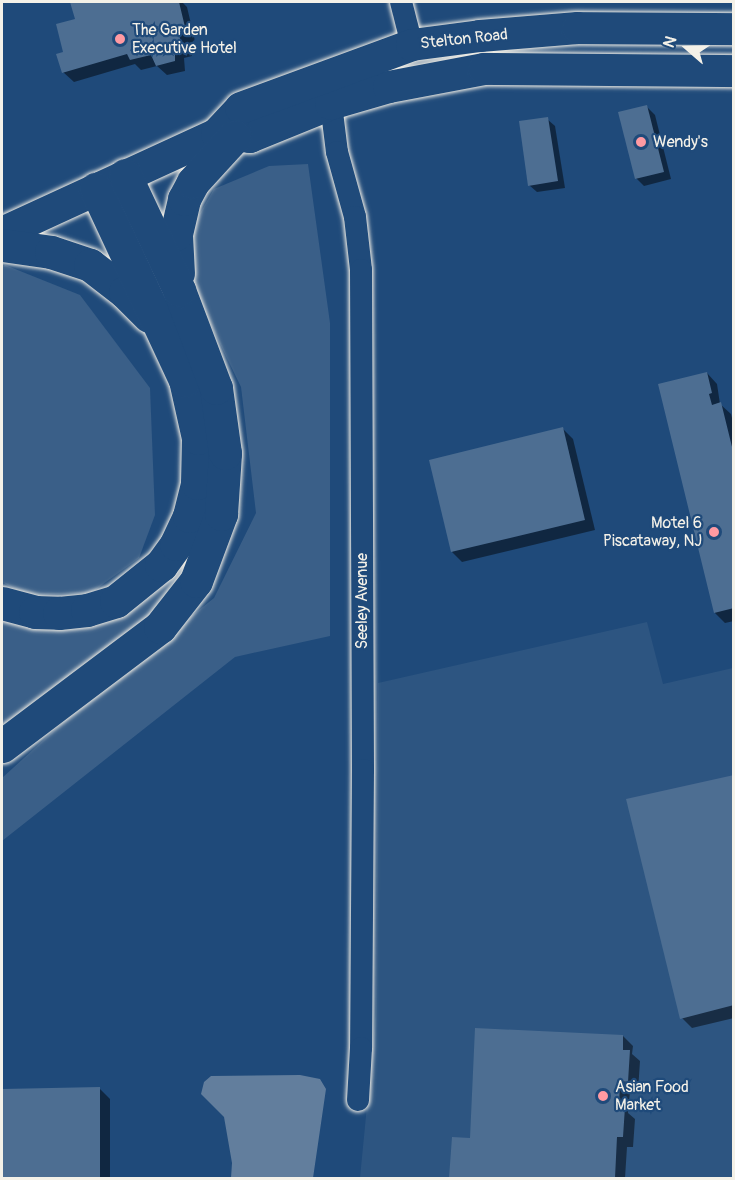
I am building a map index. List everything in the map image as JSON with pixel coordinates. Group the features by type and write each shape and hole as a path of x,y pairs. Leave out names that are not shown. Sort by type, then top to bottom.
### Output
{"highway":[{"path":"179,290 176,234 184,199 193,182 226,135"},
{"path":"2,746 160,627 196,581 221,514 225,453 216,388 179,290 126,175"},
{"path":"2,603 35,612 59,613 87,610 116,601 161,566 176,544 189,516 196,483 198,438 185,380 167,337 96,189"},
{"path":"2,245 51,252 90,265 143,308 167,337"}],"main road":[{"name":"Stelton Road","path":"226,135 241,108 412,45 480,36 578,28 734,29"},
{"name":"Stelton Road","path":"2,233 126,175 226,135 250,137 331,104 420,80 484,69 734,71"}],"street":[{"path":"401,2 412,45"},
{"name":"Seeley Avenue","path":"331,104 337,152 355,217 361,270 363,793 361,1048 358,1100"}],"shaded area":[{"path":"308,164 330,323 330,636 235,657 2,841 2,778 92,696 214,598 256,513 241,387 195,292 191,229 214,189 269,166"},
{"path":"5,265 80,295 150,388 155,515 139,558 91,593 26,595 2,582 2,267"},
{"path":"185,560 148,625 2,733 2,617 149,594"},
{"path":"647,622 663,684 733,668 733,1178 360,1178 376,1012 378,683"},
{"path":"300,1075 320,1079 326,1089 313,1178 231,1178 232,1163 224,1117 201,1094 204,1082 211,1076"}],"building":[{"name":"The Garden Executive Hotel","path":"70,2 179,2 186,31 178,33 183,46 175,48 175,61 156,66 151,55 130,60 127,54 62,73 56,54 63,52 56,24 75,19"},
{"name":"Wendy's","path":"647,105 664,172 635,179 618,112"},
{"path":"548,117 558,181 528,186 519,121"},
{"name":"Motel 6 Piscataway, NJ","path":"707,372 712,405 721,402 734,455 734,608 714,613 658,384"},
{"path":"563,427 585,520 451,552 429,460"},
{"path":"734,775 734,1005 680,1019 626,799"},
{"path":"475,1028 623,1035 623,1050 630,1050 628,1082 620,1081 619,1107 625,1107 623,1137 617,1137 615,1178 449,1178 452,1137 470,1138"},
{"path":"100,1087 100,1178 2,1178 2,1089"}],"place":[{"name":"The Garden Executive Hotel","path":"120,39"},
{"name":"Wendy's","path":"641,142"},
{"name":"Motel 6 Piscataway, NJ","path":"714,532"},
{"name":"Asian Food Market","path":"603,1096"}]}
